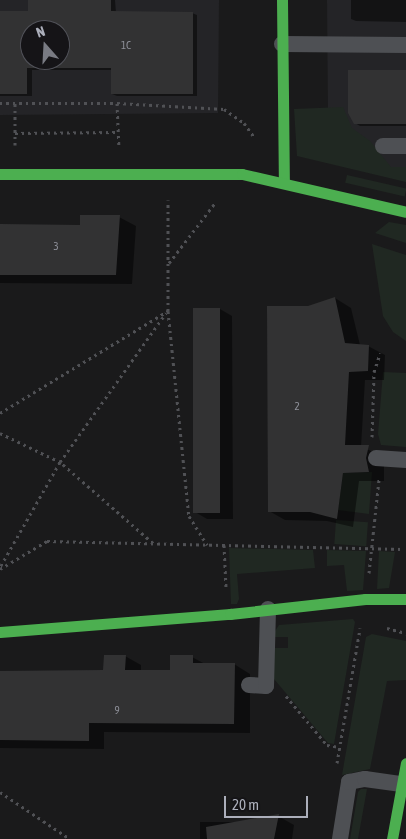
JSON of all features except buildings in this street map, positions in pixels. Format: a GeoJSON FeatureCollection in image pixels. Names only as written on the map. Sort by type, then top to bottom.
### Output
{"type":"FeatureCollection","features":[{"type":"Feature","properties":{"kind":"street"},"geometry":{"type":"LineString","coordinates":[[282,0],[284,183]]}},
{"type":"Feature","properties":{"kind":"street"},"geometry":{"type":"LineString","coordinates":[[0,174],[242,174],[406,212]]}},
{"type":"Feature","properties":{"kind":"street"},"geometry":{"type":"LineString","coordinates":[[0,632],[230,614],[365,599],[406,599]]}},
{"type":"Feature","properties":{"kind":"street"},"geometry":{"type":"LineString","coordinates":[[392,839],[406,763]]}},
{"type":"Feature","properties":{"kind":"lane"},"geometry":{"type":"LineString","coordinates":[[282,44],[406,45]]}},
{"type":"Feature","properties":{"kind":"lane"},"geometry":{"type":"LineString","coordinates":[[383,146],[406,146]]}},
{"type":"Feature","properties":{"kind":"lane"},"geometry":{"type":"LineString","coordinates":[[376,458],[406,460]]}},
{"type":"Feature","properties":{"kind":"lane"},"geometry":{"type":"LineString","coordinates":[[249,685],[266,686],[268,609]]}},
{"type":"Feature","properties":{"kind":"lane"},"geometry":{"type":"LineString","coordinates":[[340,839],[349,782],[365,779],[402,784]]}},
{"type":"Feature","properties":{"kind":"path"},"geometry":{"type":"LineString","coordinates":[[0,103],[117,103],[224,109],[244,123],[259,144]]}},
{"type":"Feature","properties":{"kind":"path"},"geometry":{"type":"LineString","coordinates":[[117,103],[119,150]]}},
{"type":"Feature","properties":{"kind":"path"},"geometry":{"type":"LineString","coordinates":[[15,104],[15,151]]}},
{"type":"Feature","properties":{"kind":"path"},"geometry":{"type":"LineString","coordinates":[[15,133],[118,132]]}},
{"type":"Feature","properties":{"kind":"path"},"geometry":{"type":"LineString","coordinates":[[168,195],[168,311],[189,516],[207,545]]}},
{"type":"Feature","properties":{"kind":"path"},"geometry":{"type":"LineString","coordinates":[[168,264],[218,196]]}},
{"type":"Feature","properties":{"kind":"path"},"geometry":{"type":"LineString","coordinates":[[0,413],[168,311]]}},
{"type":"Feature","properties":{"kind":"path"},"geometry":{"type":"LineString","coordinates":[[0,568],[60,462],[168,311]]}},
{"type":"Feature","properties":{"kind":"path"},"geometry":{"type":"LineString","coordinates":[[0,433],[60,462],[153,543]]}},
{"type":"Feature","properties":{"kind":"path"},"geometry":{"type":"LineString","coordinates":[[0,568],[47,541],[403,549]]}},
{"type":"Feature","properties":{"kind":"path"},"geometry":{"type":"LineString","coordinates":[[224,545],[226,605],[230,614]]}},
{"type":"Feature","properties":{"kind":"path"},"geometry":{"type":"LineString","coordinates":[[335,772],[365,599]]}},
{"type":"Feature","properties":{"kind":"path"},"geometry":{"type":"LineString","coordinates":[[327,745],[339,747]]}},
{"type":"Feature","properties":{"kind":"path"},"geometry":{"type":"LineString","coordinates":[[0,792],[70,839]]}},
{"type":"Feature","properties":{"kind":"shaded area"},"geometry":{"type":"Polygon","coordinates":[[[0,0],[219,0],[218,113],[0,115],[0,0]]]}},
{"type":"Feature","properties":{"kind":"shaded area"},"geometry":{"type":"Polygon","coordinates":[[[327,0],[406,0],[406,169],[390,169],[328,114],[327,0]]]}},
{"type":"Feature","properties":{"kind":"shaded area"},"geometry":{"type":"Polygon","coordinates":[[[343,107],[352,128],[370,141],[391,167],[406,167],[406,182],[297,156],[294,109],[343,107]]]}},
{"type":"Feature","properties":{"kind":"shaded area"},"geometry":{"type":"Polygon","coordinates":[[[347,175],[406,189],[405,197],[345,183],[347,175]]]}},
{"type":"Feature","properties":{"kind":"shaded area"},"geometry":{"type":"Polygon","coordinates":[[[389,222],[406,225],[406,243],[375,233],[389,222]]]}},
{"type":"Feature","properties":{"kind":"shaded area"},"geometry":{"type":"Polygon","coordinates":[[[372,244],[406,255],[406,341],[393,332],[383,316],[372,244]]]}},
{"type":"Feature","properties":{"kind":"shaded area"},"geometry":{"type":"Polygon","coordinates":[[[383,372],[406,373],[406,447],[381,445],[378,434],[383,372]]]}},
{"type":"Feature","properties":{"kind":"shaded area"},"geometry":{"type":"Polygon","coordinates":[[[372,472],[369,514],[338,510],[343,473],[372,472]]]}},
{"type":"Feature","properties":{"kind":"shaded area"},"geometry":{"type":"Polygon","coordinates":[[[336,520],[368,522],[366,546],[334,544],[336,520]]]}},
{"type":"Feature","properties":{"kind":"shaded area"},"geometry":{"type":"Polygon","coordinates":[[[229,548],[313,550],[315,568],[237,574],[239,599],[237,604],[231,604],[229,548]]]}},
{"type":"Feature","properties":{"kind":"shaded area"},"geometry":{"type":"Polygon","coordinates":[[[327,550],[366,551],[363,590],[347,591],[344,565],[327,566],[327,550]]]}},
{"type":"Feature","properties":{"kind":"shaded area"},"geometry":{"type":"Polygon","coordinates":[[[379,551],[395,552],[389,588],[377,589],[379,551]]]}},
{"type":"Feature","properties":{"kind":"shaded area"},"geometry":{"type":"Polygon","coordinates":[[[353,619],[355,622],[334,744],[328,743],[274,679],[274,648],[288,648],[288,637],[275,637],[275,631],[279,625],[353,619]]]}},
{"type":"Feature","properties":{"kind":"shaded area"},"geometry":{"type":"Polygon","coordinates":[[[372,634],[406,641],[406,680],[387,681],[370,769],[342,775],[366,637],[372,634]]]}},
{"type":"Feature","properties":{"kind":"shaded area"},"geometry":{"type":"Polygon","coordinates":[[[361,789],[367,789],[358,839],[350,839],[358,792],[361,789]]]}},
{"type":"Feature","properties":{"kind":"traffic: fast"},"geometry":{"type":"LineString","coordinates":[[282,0],[284,183]]}},
{"type":"Feature","properties":{"kind":"traffic: fast"},"geometry":{"type":"LineString","coordinates":[[0,174],[242,174],[406,212]]}},
{"type":"Feature","properties":{"kind":"traffic: fast"},"geometry":{"type":"LineString","coordinates":[[0,632],[230,614],[365,599],[406,599]]}},
{"type":"Feature","properties":{"kind":"traffic: fast"},"geometry":{"type":"LineString","coordinates":[[392,839],[406,763]]}}]}
